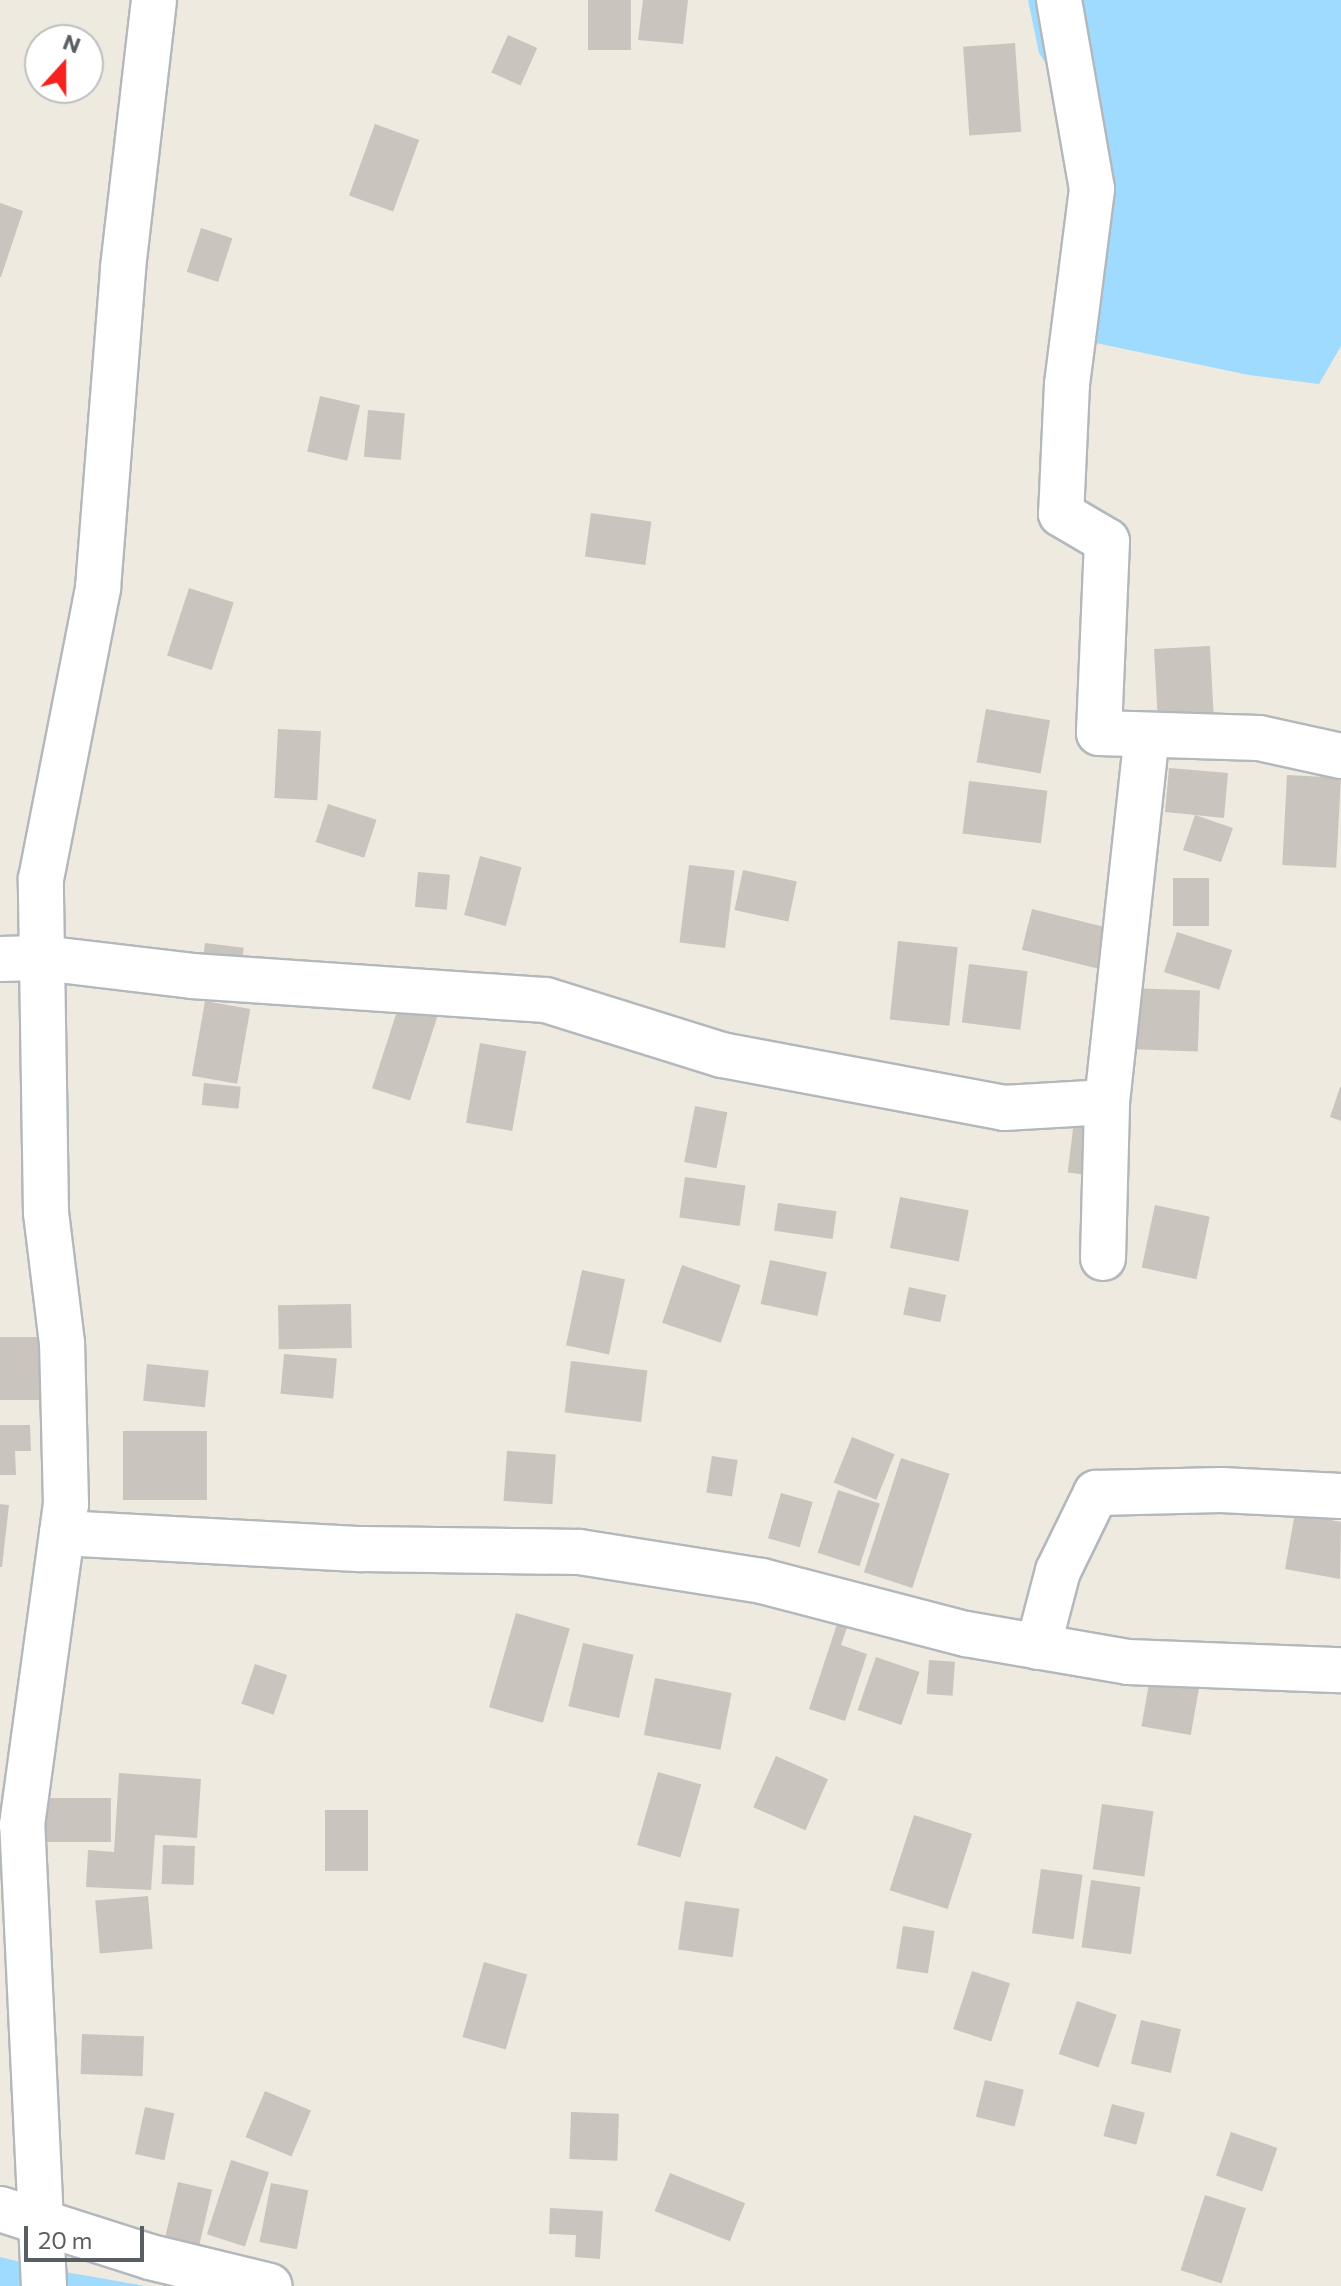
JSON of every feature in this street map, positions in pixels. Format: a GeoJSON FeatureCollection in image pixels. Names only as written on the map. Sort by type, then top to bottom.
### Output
{"type":"FeatureCollection","features":[{"type":"Feature","properties":{"kind":"street"},"geometry":{"type":"LineString","coordinates":[[44,2252],[22,1825],[66,1504],[62,1343],[21,959],[41,879],[98,588],[123,268],[154,0]]}},
{"type":"Feature","properties":{"kind":"street"},"geometry":{"type":"LineString","coordinates":[[1059,0],[1092,189],[1067,384],[1061,514],[1107,541],[1099,733],[1259,738],[1341,756]]}},
{"type":"Feature","properties":{"kind":"street"},"geometry":{"type":"LineString","coordinates":[[1103,1258],[1107,1102],[1147,736]]}},
{"type":"Feature","properties":{"kind":"street"},"geometry":{"type":"LineString","coordinates":[[21,959],[192,976],[546,1000],[722,1055],[1004,1108],[1107,1102]]}},
{"type":"Feature","properties":{"kind":"street"},"geometry":{"type":"LineString","coordinates":[[1038,1647],[1058,1571],[1096,1493],[1221,1490],[1341,1496]]}},
{"type":"Feature","properties":{"kind":"street"},"geometry":{"type":"LineString","coordinates":[[62,1533],[362,1549],[579,1552],[762,1581],[966,1634],[1128,1662],[1341,1670]]}},
{"type":"Feature","properties":{"kind":"street"},"geometry":{"type":"LineString","coordinates":[[0,2209],[44,2252],[270,2286]]}},
{"type":"Feature","properties":{"kind":"water"},"geometry":{"type":"Polygon","coordinates":[[[1028,0],[1341,0],[1341,346],[1319,384],[1249,375],[1072,338],[1095,290],[1051,71],[1039,53],[1028,0]]]}},
{"type":"Feature","properties":{"kind":"water"},"geometry":{"type":"Polygon","coordinates":[[[0,2257],[54,2270],[145,2286],[0,2286],[0,2257]]]}},
{"type":"Feature","properties":{"kind":"building"},"geometry":{"type":"Polygon","coordinates":[[[588,0],[631,0],[631,50],[588,50],[588,0]]]}},
{"type":"Feature","properties":{"kind":"building"},"geometry":{"type":"Polygon","coordinates":[[[643,0],[688,0],[683,44],[638,40],[643,0]]]}},
{"type":"Feature","properties":{"kind":"building"},"geometry":{"type":"Polygon","coordinates":[[[508,35],[537,48],[521,85],[491,72],[508,35]]]}},
{"type":"Feature","properties":{"kind":"building"},"geometry":{"type":"Polygon","coordinates":[[[1015,43],[1021,132],[969,135],[963,47],[1015,43]]]}},
{"type":"Feature","properties":{"kind":"building"},"geometry":{"type":"Polygon","coordinates":[[[375,124],[419,140],[393,211],[349,195],[375,124]]]}},
{"type":"Feature","properties":{"kind":"building"},"geometry":{"type":"Polygon","coordinates":[[[0,203],[23,211],[1,277],[0,277],[0,203]]]}},
{"type":"Feature","properties":{"kind":"building"},"geometry":{"type":"Polygon","coordinates":[[[201,228],[232,238],[218,282],[187,272],[201,228]]]}},
{"type":"Feature","properties":{"kind":"building"},"geometry":{"type":"Polygon","coordinates":[[[320,396],[360,405],[347,461],[307,452],[320,396]]]}},
{"type":"Feature","properties":{"kind":"building"},"geometry":{"type":"Polygon","coordinates":[[[368,410],[405,413],[401,460],[364,457],[368,410]]]}},
{"type":"Feature","properties":{"kind":"building"},"geometry":{"type":"Polygon","coordinates":[[[591,513],[651,521],[645,565],[585,557],[591,513]]]}},
{"type":"Feature","properties":{"kind":"building"},"geometry":{"type":"Polygon","coordinates":[[[189,588],[234,603],[212,670],[167,656],[189,588]]]}},
{"type":"Feature","properties":{"kind":"building"},"geometry":{"type":"Polygon","coordinates":[[[1210,646],[1213,712],[1158,715],[1154,649],[1210,646]]]}},
{"type":"Feature","properties":{"kind":"building"},"geometry":{"type":"Polygon","coordinates":[[[986,709],[1050,720],[1041,773],[977,762],[986,709]]]}},
{"type":"Feature","properties":{"kind":"building"},"geometry":{"type":"Polygon","coordinates":[[[278,729],[321,731],[317,800],[274,798],[278,729]]]}},
{"type":"Feature","properties":{"kind":"building"},"geometry":{"type":"Polygon","coordinates":[[[1169,768],[1228,773],[1224,818],[1165,812],[1169,768]]]}},
{"type":"Feature","properties":{"kind":"building"},"geometry":{"type":"Polygon","coordinates":[[[1287,775],[1341,778],[1336,868],[1282,865],[1287,775]]]}},
{"type":"Feature","properties":{"kind":"building"},"geometry":{"type":"Polygon","coordinates":[[[969,781],[1047,791],[1041,843],[963,834],[969,781]]]}},
{"type":"Feature","properties":{"kind":"building"},"geometry":{"type":"Polygon","coordinates":[[[328,804],[377,820],[364,858],[316,842],[328,804]]]}},
{"type":"Feature","properties":{"kind":"building"},"geometry":{"type":"Polygon","coordinates":[[[1195,815],[1233,828],[1221,862],[1183,850],[1195,815]]]}},
{"type":"Feature","properties":{"kind":"building"},"geometry":{"type":"Polygon","coordinates":[[[480,856],[522,867],[506,926],[464,915],[480,856]]]}},
{"type":"Feature","properties":{"kind":"building"},"geometry":{"type":"Polygon","coordinates":[[[689,865],[735,871],[725,948],[679,942],[689,865]]]}},
{"type":"Feature","properties":{"kind":"building"},"geometry":{"type":"Polygon","coordinates":[[[743,870],[797,881],[788,922],[734,910],[743,870]]]}},
{"type":"Feature","properties":{"kind":"building"},"geometry":{"type":"Polygon","coordinates":[[[418,872],[450,875],[447,910],[415,907],[418,872]]]}},
{"type":"Feature","properties":{"kind":"building"},"geometry":{"type":"Polygon","coordinates":[[[1173,878],[1209,878],[1209,926],[1173,926],[1173,878]]]}},
{"type":"Feature","properties":{"kind":"building"},"geometry":{"type":"Polygon","coordinates":[[[1032,909],[1110,928],[1099,969],[1022,950],[1032,909]]]}},
{"type":"Feature","properties":{"kind":"building"},"geometry":{"type":"Polygon","coordinates":[[[1177,932],[1232,950],[1219,990],[1164,972],[1177,932]]]}},
{"type":"Feature","properties":{"kind":"building"},"geometry":{"type":"Polygon","coordinates":[[[898,941],[958,947],[949,1026],[890,1020],[898,941]]]}},
{"type":"Feature","properties":{"kind":"building"},"geometry":{"type":"Polygon","coordinates":[[[205,943],[244,948],[242,965],[203,960],[205,943]]]}},
{"type":"Feature","properties":{"kind":"building"},"geometry":{"type":"Polygon","coordinates":[[[969,964],[1028,971],[1020,1030],[962,1023],[969,964]]]}},
{"type":"Feature","properties":{"kind":"building"},"geometry":{"type":"Polygon","coordinates":[[[1128,988],[1200,991],[1198,1051],[1126,1049],[1128,988]]]}},
{"type":"Feature","properties":{"kind":"building"},"geometry":{"type":"Polygon","coordinates":[[[402,996],[440,1008],[410,1101],[372,1088],[402,996]]]}},
{"type":"Feature","properties":{"kind":"building"},"geometry":{"type":"Polygon","coordinates":[[[205,1001],[250,1009],[237,1084],[192,1076],[205,1001]]]}},
{"type":"Feature","properties":{"kind":"building"},"geometry":{"type":"Polygon","coordinates":[[[480,1043],[526,1051],[512,1131],[466,1123],[480,1043]]]}},
{"type":"Feature","properties":{"kind":"building"},"geometry":{"type":"Polygon","coordinates":[[[204,1083],[241,1087],[238,1109],[202,1105],[204,1083]]]}},
{"type":"Feature","properties":{"kind":"building"},"geometry":{"type":"Polygon","coordinates":[[[1341,1087],[1341,1121],[1330,1117],[1341,1087]]]}},
{"type":"Feature","properties":{"kind":"building"},"geometry":{"type":"Polygon","coordinates":[[[695,1106],[727,1112],[717,1168],[684,1162],[695,1106]]]}},
{"type":"Feature","properties":{"kind":"building"},"geometry":{"type":"Polygon","coordinates":[[[1074,1121],[1097,1124],[1090,1175],[1068,1173],[1074,1121]]]}},
{"type":"Feature","properties":{"kind":"building"},"geometry":{"type":"Polygon","coordinates":[[[685,1177],[745,1185],[740,1226],[679,1218],[685,1177]]]}},
{"type":"Feature","properties":{"kind":"building"},"geometry":{"type":"Polygon","coordinates":[[[900,1197],[969,1210],[959,1261],[890,1248],[900,1197]]]}},
{"type":"Feature","properties":{"kind":"building"},"geometry":{"type":"Polygon","coordinates":[[[778,1203],[836,1211],[833,1239],[774,1231],[778,1203]]]}},
{"type":"Feature","properties":{"kind":"building"},"geometry":{"type":"Polygon","coordinates":[[[1155,1205],[1210,1217],[1196,1279],[1142,1268],[1155,1205]]]}},
{"type":"Feature","properties":{"kind":"building"},"geometry":{"type":"Polygon","coordinates":[[[770,1260],[827,1272],[817,1316],[761,1304],[770,1260]]]}},
{"type":"Feature","properties":{"kind":"building"},"geometry":{"type":"Polygon","coordinates":[[[682,1265],[741,1285],[721,1343],[662,1323],[682,1265]]]}},
{"type":"Feature","properties":{"kind":"building"},"geometry":{"type":"Polygon","coordinates":[[[582,1270],[625,1279],[609,1354],[566,1345],[582,1270]]]}},
{"type":"Feature","properties":{"kind":"building"},"geometry":{"type":"Polygon","coordinates":[[[909,1287],[946,1295],[940,1322],[903,1314],[909,1287]]]}},
{"type":"Feature","properties":{"kind":"building"},"geometry":{"type":"Polygon","coordinates":[[[351,1304],[352,1348],[279,1349],[278,1305],[351,1304]]]}},
{"type":"Feature","properties":{"kind":"building"},"geometry":{"type":"Polygon","coordinates":[[[0,1337],[54,1337],[54,1400],[0,1400],[0,1337]]]}},
{"type":"Feature","properties":{"kind":"building"},"geometry":{"type":"Polygon","coordinates":[[[284,1354],[337,1359],[333,1398],[281,1394],[284,1354]]]}},
{"type":"Feature","properties":{"kind":"building"},"geometry":{"type":"Polygon","coordinates":[[[571,1361],[647,1370],[641,1422],[565,1413],[571,1361]]]}},
{"type":"Feature","properties":{"kind":"building"},"geometry":{"type":"Polygon","coordinates":[[[147,1364],[209,1370],[205,1407],[143,1401],[147,1364]]]}},
{"type":"Feature","properties":{"kind":"building"},"geometry":{"type":"Polygon","coordinates":[[[0,1425],[30,1425],[31,1451],[15,1451],[16,1475],[0,1475],[0,1425]]]}},
{"type":"Feature","properties":{"kind":"building"},"geometry":{"type":"Polygon","coordinates":[[[123,1431],[207,1431],[207,1500],[123,1500],[123,1431]]]}},
{"type":"Feature","properties":{"kind":"building"},"geometry":{"type":"Polygon","coordinates":[[[852,1437],[895,1454],[876,1500],[834,1482],[852,1437]]]}},
{"type":"Feature","properties":{"kind":"building"},"geometry":{"type":"Polygon","coordinates":[[[507,1451],[556,1454],[552,1504],[504,1501],[507,1451]]]}},
{"type":"Feature","properties":{"kind":"building"},"geometry":{"type":"Polygon","coordinates":[[[712,1456],[738,1460],[732,1497],[706,1493],[712,1456]]]}},
{"type":"Feature","properties":{"kind":"building"},"geometry":{"type":"Polygon","coordinates":[[[901,1458],[950,1474],[912,1588],[864,1572],[901,1458]]]}},
{"type":"Feature","properties":{"kind":"building"},"geometry":{"type":"Polygon","coordinates":[[[838,1490],[880,1504],[859,1566],[818,1553],[838,1490]]]}},
{"type":"Feature","properties":{"kind":"building"},"geometry":{"type":"Polygon","coordinates":[[[781,1493],[813,1502],[800,1547],[768,1538],[781,1493]]]}},
{"type":"Feature","properties":{"kind":"building"},"geometry":{"type":"Polygon","coordinates":[[[0,1504],[9,1505],[2,1567],[0,1567],[0,1504]]]}},
{"type":"Feature","properties":{"kind":"building"},"geometry":{"type":"Polygon","coordinates":[[[1295,1513],[1341,1522],[1340,1579],[1285,1569],[1295,1513]]]}},
{"type":"Feature","properties":{"kind":"building"},"geometry":{"type":"Polygon","coordinates":[[[516,1613],[570,1628],[543,1723],[489,1707],[516,1613]]]}},
{"type":"Feature","properties":{"kind":"building"},"geometry":{"type":"Polygon","coordinates":[[[838,1621],[848,1625],[841,1645],[867,1654],[845,1721],[809,1709],[838,1621]]]}},
{"type":"Feature","properties":{"kind":"building"},"geometry":{"type":"Polygon","coordinates":[[[583,1643],[634,1655],[619,1718],[568,1706],[583,1643]]]}},
{"type":"Feature","properties":{"kind":"building"},"geometry":{"type":"Polygon","coordinates":[[[876,1657],[919,1672],[901,1725],[858,1710],[876,1657]]]}},
{"type":"Feature","properties":{"kind":"building"},"geometry":{"type":"Polygon","coordinates":[[[929,1660],[955,1662],[953,1696],[927,1694],[929,1660]]]}},
{"type":"Feature","properties":{"kind":"building"},"geometry":{"type":"Polygon","coordinates":[[[255,1664],[287,1675],[273,1715],[241,1704],[255,1664]]]}},
{"type":"Feature","properties":{"kind":"building"},"geometry":{"type":"Polygon","coordinates":[[[655,1678],[732,1693],[720,1750],[644,1735],[655,1678]]]}},
{"type":"Feature","properties":{"kind":"building"},"geometry":{"type":"Polygon","coordinates":[[[1150,1678],[1199,1687],[1191,1735],[1141,1726],[1150,1678]]]}},
{"type":"Feature","properties":{"kind":"building"},"geometry":{"type":"Polygon","coordinates":[[[776,1756],[828,1779],[805,1830],[753,1807],[776,1756]]]}},
{"type":"Feature","properties":{"kind":"building"},"geometry":{"type":"Polygon","coordinates":[[[658,1772],[701,1784],[680,1857],[637,1845],[658,1772]]]}},
{"type":"Feature","properties":{"kind":"building"},"geometry":{"type":"Polygon","coordinates":[[[119,1773],[201,1779],[197,1838],[155,1835],[151,1890],[86,1887],[88,1850],[114,1852],[119,1773]]]}},
{"type":"Feature","properties":{"kind":"building"},"geometry":{"type":"Polygon","coordinates":[[[32,1798],[111,1798],[111,1842],[32,1842],[32,1798]]]}},
{"type":"Feature","properties":{"kind":"building"},"geometry":{"type":"Polygon","coordinates":[[[1102,1804],[1153,1811],[1144,1877],[1093,1869],[1102,1804]]]}},
{"type":"Feature","properties":{"kind":"building"},"geometry":{"type":"Polygon","coordinates":[[[325,1810],[368,1810],[368,1871],[325,1871],[325,1810]]]}},
{"type":"Feature","properties":{"kind":"building"},"geometry":{"type":"Polygon","coordinates":[[[914,1815],[972,1834],[948,1909],[890,1890],[914,1815]]]}},
{"type":"Feature","properties":{"kind":"building"},"geometry":{"type":"Polygon","coordinates":[[[163,1845],[195,1846],[194,1885],[162,1884],[163,1845]]]}},
{"type":"Feature","properties":{"kind":"building"},"geometry":{"type":"Polygon","coordinates":[[[1041,1869],[1083,1875],[1074,1939],[1032,1933],[1041,1869]]]}},
{"type":"Feature","properties":{"kind":"building"},"geometry":{"type":"Polygon","coordinates":[[[1091,1880],[1141,1887],[1131,1954],[1082,1947],[1091,1880]]]}},
{"type":"Feature","properties":{"kind":"building"},"geometry":{"type":"Polygon","coordinates":[[[148,1896],[153,1949],[100,1953],[95,1901],[148,1896]]]}},
{"type":"Feature","properties":{"kind":"building"},"geometry":{"type":"Polygon","coordinates":[[[685,1901],[739,1909],[733,1957],[678,1950],[685,1901]]]}},
{"type":"Feature","properties":{"kind":"building"},"geometry":{"type":"Polygon","coordinates":[[[903,1926],[935,1931],[928,1973],[896,1968],[903,1926]]]}},
{"type":"Feature","properties":{"kind":"building"},"geometry":{"type":"Polygon","coordinates":[[[484,1962],[527,1974],[506,2049],[463,2037],[484,1962]]]}},
{"type":"Feature","properties":{"kind":"building"},"geometry":{"type":"Polygon","coordinates":[[[972,1971],[1010,1983],[991,2041],[953,2029],[972,1971]]]}},
{"type":"Feature","properties":{"kind":"building"},"geometry":{"type":"Polygon","coordinates":[[[1077,2001],[1117,2015],[1098,2068],[1059,2054],[1077,2001]]]}},
{"type":"Feature","properties":{"kind":"building"},"geometry":{"type":"Polygon","coordinates":[[[1141,2020],[1181,2029],[1171,2073],[1131,2064],[1141,2020]]]}},
{"type":"Feature","properties":{"kind":"building"},"geometry":{"type":"Polygon","coordinates":[[[82,2034],[144,2036],[143,2076],[81,2074],[82,2034]]]}},
{"type":"Feature","properties":{"kind":"building"},"geometry":{"type":"Polygon","coordinates":[[[985,2080],[1024,2090],[1015,2127],[976,2117],[985,2080]]]}},
{"type":"Feature","properties":{"kind":"building"},"geometry":{"type":"Polygon","coordinates":[[[265,2091],[311,2111],[291,2157],[245,2137],[265,2091]]]}},
{"type":"Feature","properties":{"kind":"building"},"geometry":{"type":"Polygon","coordinates":[[[1112,2104],[1145,2113],[1136,2145],[1103,2136],[1112,2104]]]}},
{"type":"Feature","properties":{"kind":"building"},"geometry":{"type":"Polygon","coordinates":[[[145,2107],[174,2113],[164,2160],[135,2154],[145,2107]]]}},
{"type":"Feature","properties":{"kind":"building"},"geometry":{"type":"Polygon","coordinates":[[[571,2112],[619,2114],[617,2161],[569,2159],[571,2112]]]}},
{"type":"Feature","properties":{"kind":"building"},"geometry":{"type":"Polygon","coordinates":[[[1231,2132],[1277,2148],[1262,2191],[1216,2175],[1231,2132]]]}},
{"type":"Feature","properties":{"kind":"building"},"geometry":{"type":"Polygon","coordinates":[[[231,2160],[269,2172],[245,2247],[207,2234],[231,2160]]]}},
{"type":"Feature","properties":{"kind":"building"},"geometry":{"type":"Polygon","coordinates":[[[670,2173],[745,2203],[730,2241],[655,2211],[670,2173]]]}},
{"type":"Feature","properties":{"kind":"building"},"geometry":{"type":"Polygon","coordinates":[[[178,2182],[212,2190],[197,2254],[163,2246],[178,2182]]]}},
{"type":"Feature","properties":{"kind":"building"},"geometry":{"type":"Polygon","coordinates":[[[271,2183],[308,2190],[297,2249],[260,2242],[271,2183]]]}},
{"type":"Feature","properties":{"kind":"building"},"geometry":{"type":"Polygon","coordinates":[[[1205,2195],[1246,2208],[1221,2283],[1181,2270],[1205,2195]]]}},
{"type":"Feature","properties":{"kind":"building"},"geometry":{"type":"Polygon","coordinates":[[[550,2208],[603,2211],[600,2259],[575,2257],[576,2235],[549,2234],[550,2208]]]}}]}
